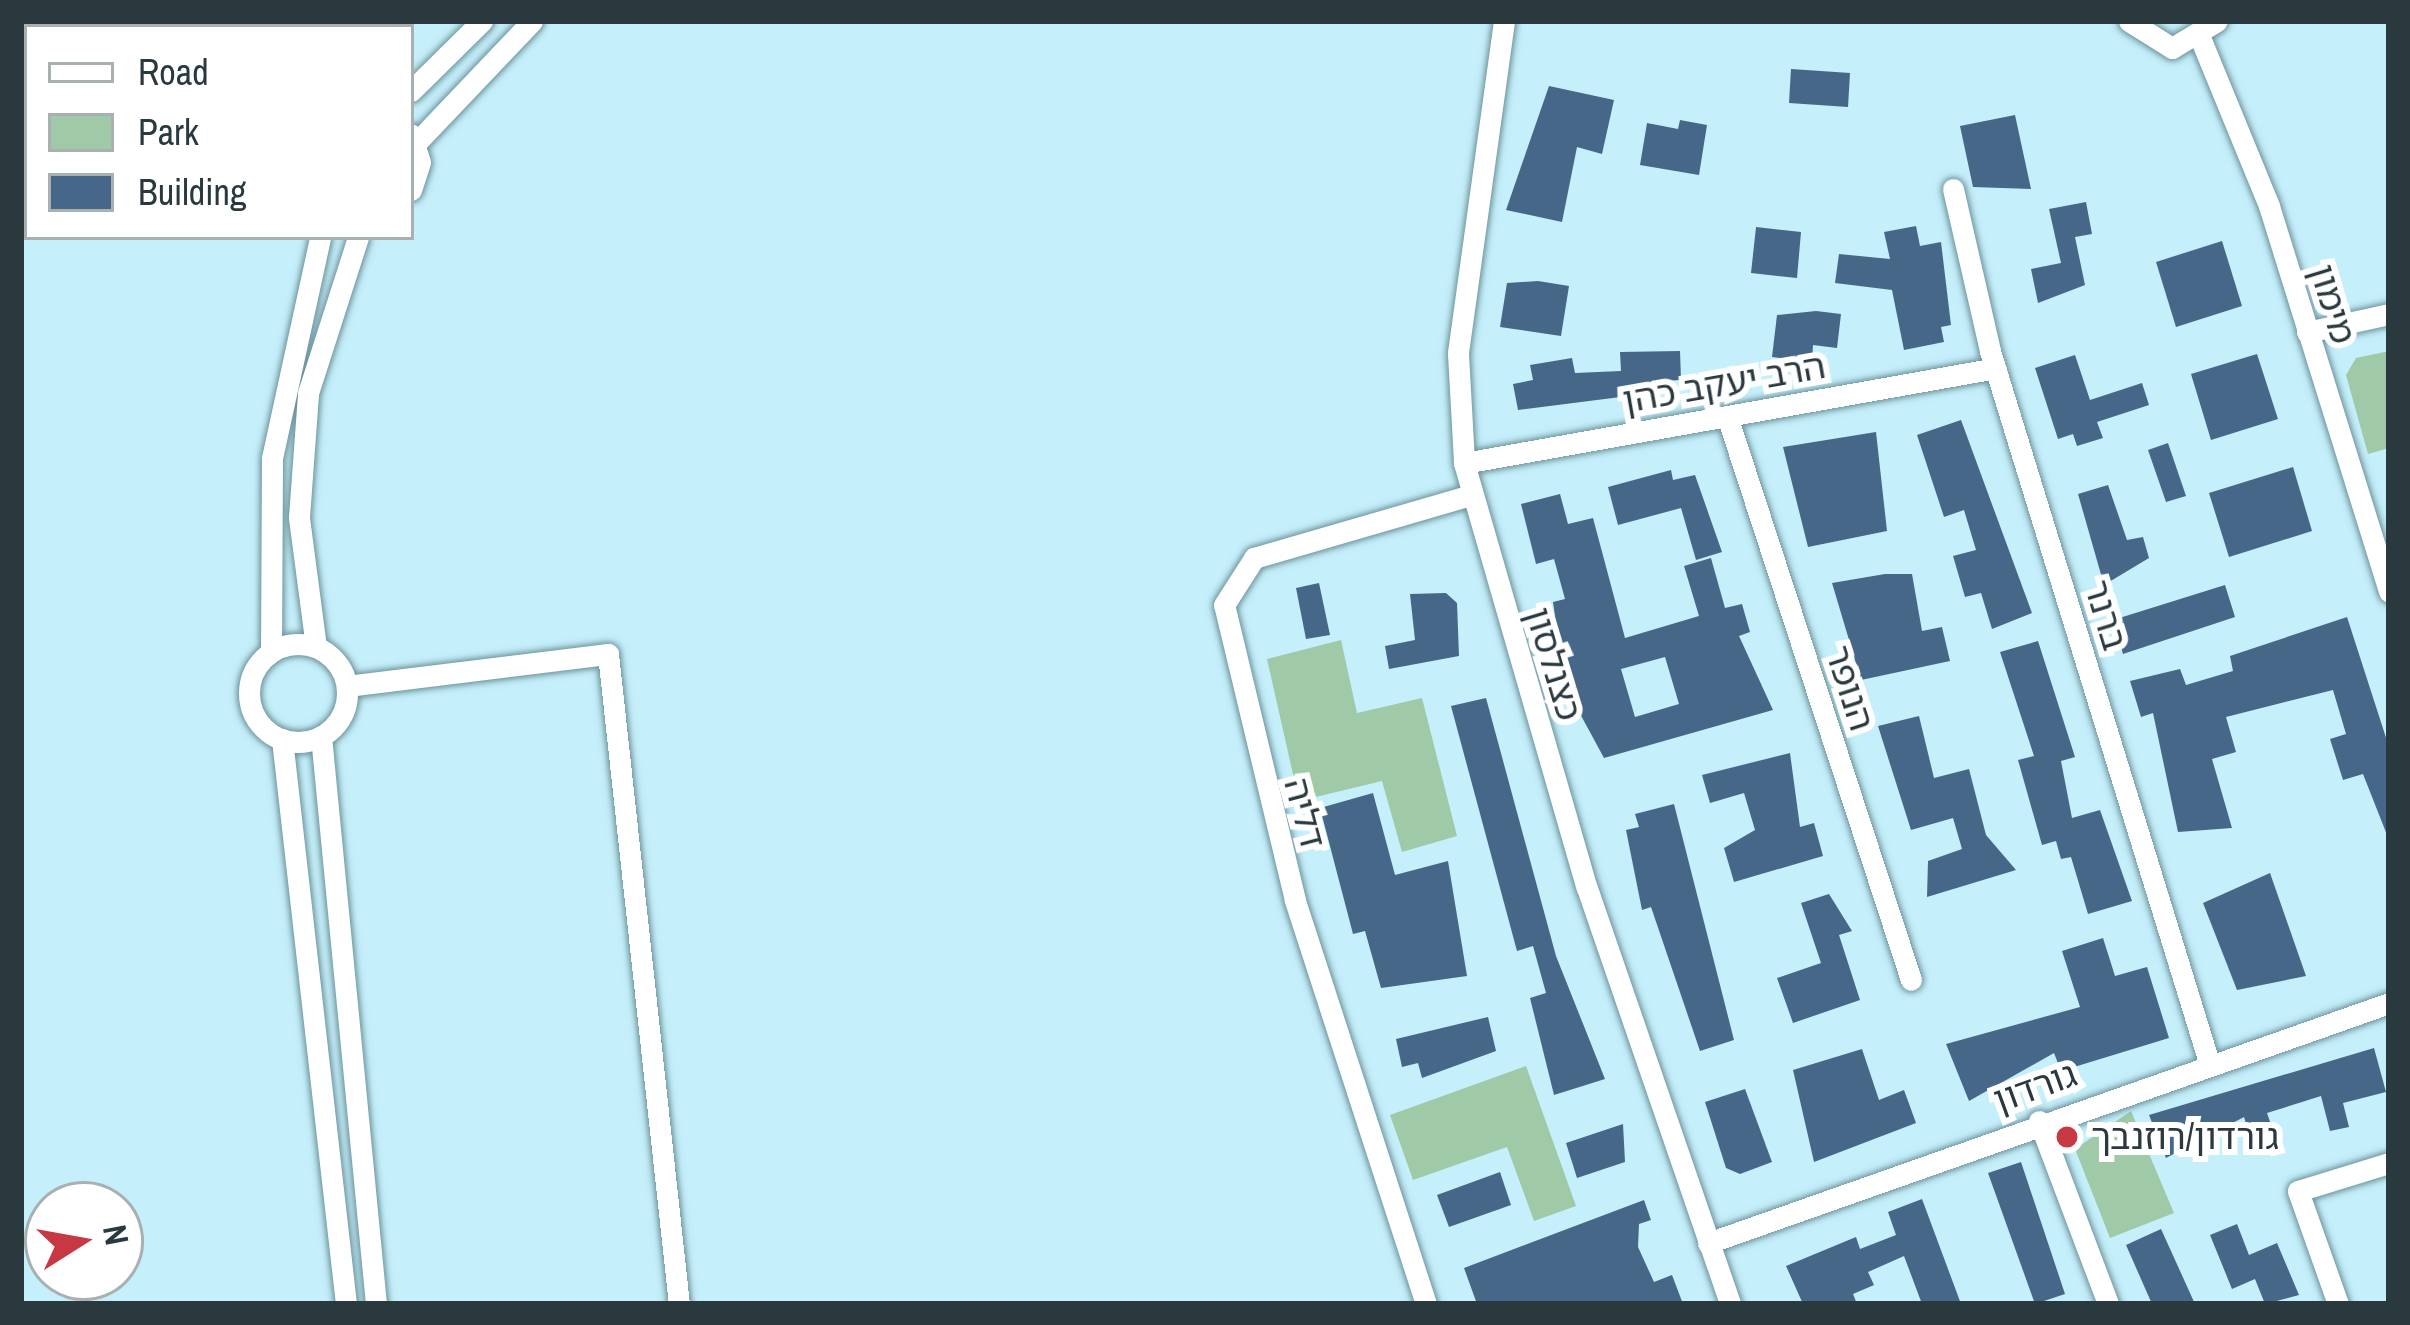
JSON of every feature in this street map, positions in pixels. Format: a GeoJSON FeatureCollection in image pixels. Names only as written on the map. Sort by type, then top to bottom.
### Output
{"type":"FeatureCollection","features":[{"type":"Feature","properties":{"kind":"street"},"geometry":{"type":"LineString","coordinates":[[414,88],[482,21]]}},
{"type":"Feature","properties":{"kind":"street"},"geometry":{"type":"LineString","coordinates":[[414,138],[532,21]]}},
{"type":"Feature","properties":{"kind":"street","name":"כצנלסון"},"geometry":{"type":"LineString","coordinates":[[1504,21],[1458,354],[1464,463],[1730,1304]]}},
{"type":"Feature","properties":{"kind":"street"},"geometry":{"type":"LineString","coordinates":[[2129,21],[2163,47],[2201,40],[2217,21]]}},
{"type":"Feature","properties":{"kind":"street","name":"מימון"},"geometry":{"type":"LineString","coordinates":[[2201,40],[2307,332],[2389,592]]}},
{"type":"Feature","properties":{"kind":"street","name":"ברנר"},"geometry":{"type":"LineString","coordinates":[[1954,188],[1996,368],[2208,1058]]}},
{"type":"Feature","properties":{"kind":"street"},"geometry":{"type":"LineString","coordinates":[[319,240],[272,458],[272,652],[250,702],[282,739],[346,1304]]}},
{"type":"Feature","properties":{"kind":"street"},"geometry":{"type":"LineString","coordinates":[[282,739],[321,736],[343,712],[347,686],[316,647],[298,517],[308,393],[357,240]]}},
{"type":"Feature","properties":{"kind":"street"},"geometry":{"type":"LineString","coordinates":[[2307,332],[2389,314]]}},
{"type":"Feature","properties":{"kind":"street","name":"הרב יעקב כהן"},"geometry":{"type":"LineString","coordinates":[[1464,463],[1996,368]]}},
{"type":"Feature","properties":{"kind":"street","name":"הנופר"},"geometry":{"type":"LineString","coordinates":[[1727,416],[1911,980]]}},
{"type":"Feature","properties":{"kind":"street","name":"דליה"},"geometry":{"type":"LineString","coordinates":[[1426,1304],[1295,900],[1224,605],[1254,558],[1471,496]]}},
{"type":"Feature","properties":{"kind":"street"},"geometry":{"type":"LineString","coordinates":[[272,652],[316,647]]}},
{"type":"Feature","properties":{"kind":"street"},"geometry":{"type":"LineString","coordinates":[[347,686],[608,654],[679,1304]]}},
{"type":"Feature","properties":{"kind":"street"},"geometry":{"type":"LineString","coordinates":[[321,736],[376,1304]]}},
{"type":"Feature","properties":{"kind":"street","name":"גורדון"},"geometry":{"type":"LineString","coordinates":[[1708,1243],[2208,1058],[2389,1003]]}},
{"type":"Feature","properties":{"kind":"street"},"geometry":{"type":"LineString","coordinates":[[2039,1121],[2108,1304]]}},
{"type":"Feature","properties":{"kind":"street"},"geometry":{"type":"LineString","coordinates":[[2338,1304],[2298,1191],[2389,1163]]}},
{"type":"Feature","properties":{"kind":"green space"},"geometry":{"type":"Polygon","coordinates":[[[2389,351],[2389,448],[2368,454],[2346,375],[2356,358],[2389,351]]]}},
{"type":"Feature","properties":{"kind":"green space"},"geometry":{"type":"Polygon","coordinates":[[[1341,640],[1357,713],[1422,698],[1457,836],[1402,852],[1382,781],[1299,801],[1267,659],[1341,640]]]}},
{"type":"Feature","properties":{"kind":"green space"},"geometry":{"type":"Polygon","coordinates":[[[1526,1066],[1576,1206],[1534,1221],[1507,1147],[1413,1180],[1390,1115],[1526,1066]]]}},
{"type":"Feature","properties":{"kind":"green space"},"geometry":{"type":"Polygon","coordinates":[[[2131,1111],[2174,1213],[2110,1238],[2075,1149],[2131,1111]]]}},
{"type":"Feature","properties":{"kind":"building"},"geometry":{"type":"Polygon","coordinates":[[[1791,69],[1850,73],[1848,107],[1789,103],[1791,69]]]}},
{"type":"Feature","properties":{"kind":"building"},"geometry":{"type":"Polygon","coordinates":[[[1549,86],[1614,100],[1602,154],[1577,147],[1562,222],[1506,210],[1549,86]]]}},
{"type":"Feature","properties":{"kind":"building"},"geometry":{"type":"Polygon","coordinates":[[[2015,115],[2031,189],[1973,187],[1960,126],[2015,115]]]}},
{"type":"Feature","properties":{"kind":"building"},"geometry":{"type":"Polygon","coordinates":[[[1680,120],[1707,125],[1699,175],[1640,165],[1647,123],[1678,129],[1680,120]]]}},
{"type":"Feature","properties":{"kind":"building"},"geometry":{"type":"Polygon","coordinates":[[[2086,202],[2092,234],[2075,237],[2085,285],[2038,303],[2031,269],[2061,263],[2049,209],[2086,202]]]}},
{"type":"Feature","properties":{"kind":"building"},"geometry":{"type":"Polygon","coordinates":[[[1916,226],[1920,246],[1941,242],[1951,325],[1941,327],[1944,342],[1904,350],[1892,290],[1835,283],[1839,254],[1890,259],[1884,232],[1916,226]]]}},
{"type":"Feature","properties":{"kind":"building"},"geometry":{"type":"Polygon","coordinates":[[[1756,227],[1801,232],[1797,278],[1751,273],[1756,227]]]}},
{"type":"Feature","properties":{"kind":"building"},"geometry":{"type":"Polygon","coordinates":[[[2222,241],[2242,306],[2176,327],[2156,262],[2222,241]]]}},
{"type":"Feature","properties":{"kind":"building"},"geometry":{"type":"Polygon","coordinates":[[[1507,283],[1569,286],[1561,336],[1500,327],[1507,283]]]}},
{"type":"Feature","properties":{"kind":"building"},"geometry":{"type":"Polygon","coordinates":[[[1841,314],[1837,348],[1813,345],[1812,362],[1772,357],[1777,315],[1841,314]]]}},
{"type":"Feature","properties":{"kind":"building"},"geometry":{"type":"Polygon","coordinates":[[[1680,351],[1681,380],[1660,381],[1660,392],[1518,410],[1513,384],[1533,380],[1530,365],[1572,358],[1575,373],[1621,371],[1620,352],[1680,351]]]}},
{"type":"Feature","properties":{"kind":"building"},"geometry":{"type":"Polygon","coordinates":[[[2257,354],[2278,419],[2211,440],[2191,374],[2257,354]]]}},
{"type":"Feature","properties":{"kind":"building"},"geometry":{"type":"Polygon","coordinates":[[[2075,355],[2090,400],[2142,383],[2149,405],[2097,422],[2103,438],[2077,446],[2073,434],[2058,439],[2035,368],[2075,355]]]}},
{"type":"Feature","properties":{"kind":"building"},"geometry":{"type":"Polygon","coordinates":[[[1961,420],[2032,613],[1992,629],[1981,593],[1965,597],[1953,556],[1976,550],[1964,510],[1944,517],[1917,435],[1961,420]]]}},
{"type":"Feature","properties":{"kind":"building"},"geometry":{"type":"Polygon","coordinates":[[[1876,432],[1887,531],[1808,547],[1783,447],[1876,432]]]}},
{"type":"Feature","properties":{"kind":"building"},"geometry":{"type":"Polygon","coordinates":[[[2168,443],[2186,496],[2166,502],[2148,450],[2168,443]]]}},
{"type":"Feature","properties":{"kind":"building"},"geometry":{"type":"Polygon","coordinates":[[[2293,467],[2312,531],[2229,557],[2209,493],[2293,467]]]}},
{"type":"Feature","properties":{"kind":"building"},"geometry":{"type":"Polygon","coordinates":[[[1671,470],[1673,480],[1695,475],[1722,552],[1696,560],[1681,508],[1618,525],[1608,487],[1671,470]]]}},
{"type":"Feature","properties":{"kind":"building"},"geometry":{"type":"Polygon","coordinates":[[[2108,485],[2127,540],[2143,537],[2149,558],[2104,585],[2078,494],[2108,485]]]}},
{"type":"Feature","properties":{"kind":"building"},"geometry":{"type":"Polygon","coordinates":[[[1560,494],[1568,524],[1593,518],[1625,638],[1699,616],[1684,566],[1711,558],[1725,608],[1742,604],[1750,632],[1739,636],[1773,710],[1604,758],[1565,686],[1553,602],[1565,599],[1554,559],[1536,564],[1521,504],[1560,494]],[[1665,657],[1621,669],[1635,717],[1679,704],[1665,657]]]}},
{"type":"Feature","properties":{"kind":"building"},"geometry":{"type":"Polygon","coordinates":[[[1912,574],[1922,631],[1942,627],[1950,661],[1861,680],[1832,583],[1912,574]]]}},
{"type":"Feature","properties":{"kind":"building"},"geometry":{"type":"Polygon","coordinates":[[[1319,583],[1330,635],[1306,639],[1296,588],[1319,583]]]}},
{"type":"Feature","properties":{"kind":"building"},"geometry":{"type":"Polygon","coordinates":[[[2225,585],[2235,617],[2123,654],[2113,620],[2225,585]]]}},
{"type":"Feature","properties":{"kind":"building"},"geometry":{"type":"Polygon","coordinates":[[[1446,593],[1457,603],[1459,656],[1389,669],[1385,646],[1415,640],[1410,594],[1446,593]]]}},
{"type":"Feature","properties":{"kind":"building"},"geometry":{"type":"Polygon","coordinates":[[[2347,617],[2389,747],[2389,840],[2363,774],[2343,780],[2330,739],[2346,734],[2333,690],[2226,717],[2236,752],[2212,759],[2232,828],[2178,832],[2153,713],[2141,717],[2130,681],[2180,669],[2186,685],[2233,671],[2230,656],[2347,617]]]}},
{"type":"Feature","properties":{"kind":"building"},"geometry":{"type":"Polygon","coordinates":[[[2038,641],[2075,757],[2061,761],[2072,818],[2100,810],[2132,901],[2088,914],[2071,857],[2061,859],[2056,841],[2042,845],[2018,760],[2034,756],[2000,652],[2038,641]]]}},
{"type":"Feature","properties":{"kind":"building"},"geometry":{"type":"Polygon","coordinates":[[[1486,698],[1556,956],[1605,1079],[1554,1095],[1530,998],[1546,993],[1533,946],[1517,951],[1451,706],[1486,698]]]}},
{"type":"Feature","properties":{"kind":"building"},"geometry":{"type":"Polygon","coordinates":[[[1919,716],[1934,778],[1969,769],[1986,835],[2016,870],[1927,897],[1928,861],[1962,849],[1953,818],[1911,830],[1878,726],[1919,716]]]}},
{"type":"Feature","properties":{"kind":"building"},"geometry":{"type":"Polygon","coordinates":[[[1790,753],[1800,827],[1814,823],[1823,856],[1734,882],[1724,848],[1755,830],[1744,793],[1710,803],[1702,775],[1790,753]]]}},
{"type":"Feature","properties":{"kind":"building"},"geometry":{"type":"Polygon","coordinates":[[[1373,793],[1395,875],[1448,861],[1467,976],[1381,988],[1365,931],[1353,934],[1320,808],[1373,793]]]}},
{"type":"Feature","properties":{"kind":"building"},"geometry":{"type":"Polygon","coordinates":[[[1674,804],[1734,1040],[1700,1051],[1651,907],[1642,910],[1626,830],[1639,827],[1635,814],[1674,804]]]}},
{"type":"Feature","properties":{"kind":"building"},"geometry":{"type":"Polygon","coordinates":[[[2270,873],[2306,976],[2237,990],[2203,903],[2270,873]]]}},
{"type":"Feature","properties":{"kind":"building"},"geometry":{"type":"Polygon","coordinates":[[[1829,894],[1852,931],[1839,935],[1860,1000],[1793,1023],[1777,978],[1821,963],[1801,903],[1829,894]]]}},
{"type":"Feature","properties":{"kind":"building"},"geometry":{"type":"Polygon","coordinates":[[[2103,938],[2115,976],[2147,967],[2169,1038],[2061,1071],[2054,1053],[1969,1101],[1946,1044],[2080,1007],[2062,951],[2103,938]]]}},
{"type":"Feature","properties":{"kind":"building"},"geometry":{"type":"Polygon","coordinates":[[[1488,1017],[1496,1051],[1422,1078],[1418,1063],[1402,1067],[1396,1039],[1488,1017]]]}},
{"type":"Feature","properties":{"kind":"building"},"geometry":{"type":"Polygon","coordinates":[[[2374,1048],[2386,1092],[2343,1103],[2349,1127],[2330,1131],[2321,1096],[2267,1113],[2276,1139],[2253,1147],[2244,1117],[2166,1158],[2149,1115],[2374,1048]]]}},
{"type":"Feature","properties":{"kind":"building"},"geometry":{"type":"Polygon","coordinates":[[[1862,1049],[1879,1100],[1904,1090],[1916,1123],[1814,1162],[1793,1070],[1862,1049]]]}},
{"type":"Feature","properties":{"kind":"building"},"geometry":{"type":"Polygon","coordinates":[[[1745,1089],[1772,1162],[1740,1174],[1726,1168],[1705,1102],[1745,1089]]]}},
{"type":"Feature","properties":{"kind":"building"},"geometry":{"type":"Polygon","coordinates":[[[1623,1124],[1625,1162],[1577,1178],[1566,1143],[1623,1124]]]}},
{"type":"Feature","properties":{"kind":"building"},"geometry":{"type":"Polygon","coordinates":[[[2021,1162],[2065,1294],[2035,1304],[1988,1173],[2021,1162]]]}},
{"type":"Feature","properties":{"kind":"building"},"geometry":{"type":"Polygon","coordinates":[[[1500,1172],[1511,1205],[1449,1227],[1437,1195],[1500,1172]]]}},
{"type":"Feature","properties":{"kind":"building"},"geometry":{"type":"Polygon","coordinates":[[[1922,1199],[1961,1304],[1922,1304],[1904,1256],[1868,1272],[1874,1285],[1853,1294],[1857,1304],[1803,1304],[1786,1266],[1856,1237],[1860,1249],[1896,1235],[1888,1212],[1922,1199]]]}},
{"type":"Feature","properties":{"kind":"building"},"geometry":{"type":"Polygon","coordinates":[[[1644,1200],[1651,1220],[1639,1224],[1638,1247],[1654,1282],[1672,1275],[1683,1304],[1477,1304],[1464,1268],[1644,1200]]]}},
{"type":"Feature","properties":{"kind":"building"},"geometry":{"type":"Polygon","coordinates":[[[2237,1224],[2249,1255],[2277,1243],[2299,1295],[2265,1304],[2255,1279],[2232,1289],[2210,1235],[2237,1224]]]}},
{"type":"Feature","properties":{"kind":"building"},"geometry":{"type":"Polygon","coordinates":[[[2161,1229],[2195,1304],[2152,1304],[2126,1245],[2161,1229]]]}},
{"type":"Feature","properties":{"kind":"place","name":"גורדון/רוזנבך"},"geometry":{"type":"Point","coordinates":[2067,1137]}}]}
